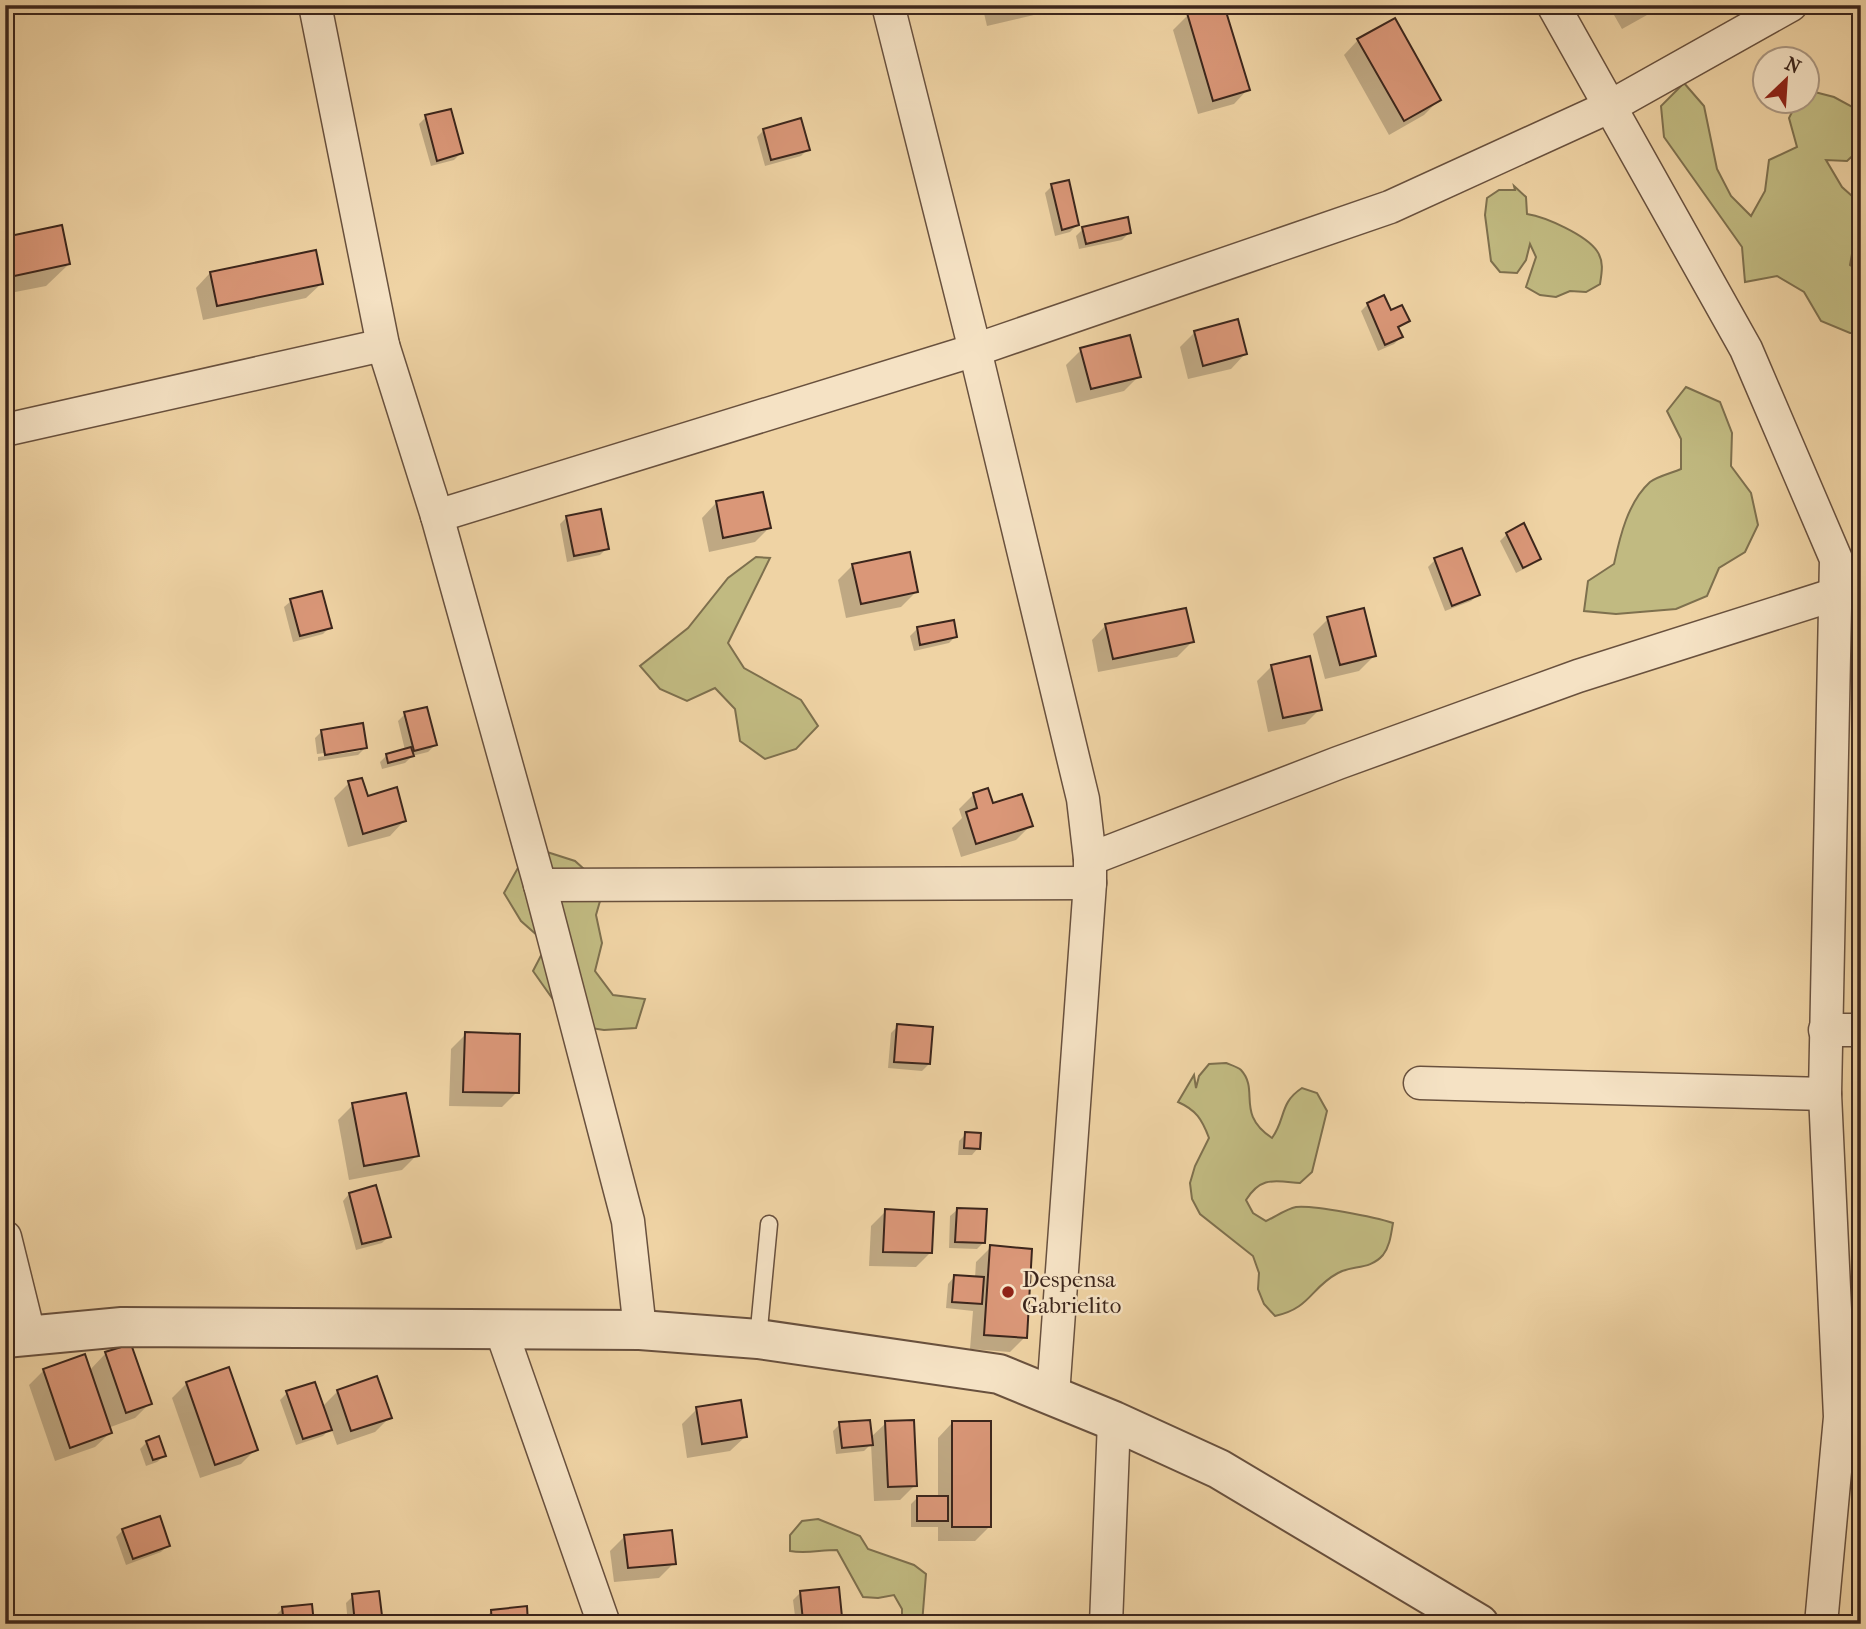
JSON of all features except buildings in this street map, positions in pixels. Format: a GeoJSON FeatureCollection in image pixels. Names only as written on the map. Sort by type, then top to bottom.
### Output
{"type":"FeatureCollection","features":[{"type":"Feature","properties":{"kind":"street"},"geometry":{"type":"LineString","coordinates":[[315,5],[383,345],[437,516],[540,886],[628,1222],[640,1330]]}},
{"type":"Feature","properties":{"kind":"street"},"geometry":{"type":"LineString","coordinates":[[888,5],[975,350],[1083,799],[1090,871],[1053,1395]]}},
{"type":"Feature","properties":{"kind":"street"},"geometry":{"type":"LineString","coordinates":[[1553,5],[1746,349],[1848,553],[1836,594],[1825,1030],[1825,1094],[1840,1417],[1821,1624]]}},
{"type":"Feature","properties":{"kind":"street"},"geometry":{"type":"LineString","coordinates":[[437,516],[975,350],[1390,207],[1611,106],[1791,5]]}},
{"type":"Feature","properties":{"kind":"street"},"geometry":{"type":"LineString","coordinates":[[5,430],[383,345]]}},
{"type":"Feature","properties":{"kind":"street"},"geometry":{"type":"LineString","coordinates":[[540,886],[1090,871],[1338,763],[1578,676],[1836,594]]}},
{"type":"Feature","properties":{"kind":"street"},"geometry":{"type":"LineString","coordinates":[[1825,1030],[1861,1031]]}},
{"type":"Feature","properties":{"kind":"street"},"geometry":{"type":"LineString","coordinates":[[1420,1083],[1825,1094]]}},
{"type":"Feature","properties":{"kind":"street"},"geometry":{"type":"LineString","coordinates":[[5,1237],[17,1336],[122,1327],[640,1330],[758,1339],[999,1374],[1114,1421],[1219,1469],[1479,1624]]}},
{"type":"Feature","properties":{"kind":"street"},"geometry":{"type":"LineString","coordinates":[[501,1329],[604,1624]]}},
{"type":"Feature","properties":{"kind":"street"},"geometry":{"type":"LineString","coordinates":[[1106,1624],[1114,1421]]}},
{"type":"Feature","properties":{"kind":"lane"},"geometry":{"type":"LineString","coordinates":[[758,1339],[769,1224]]}},
{"type":"Feature","properties":{"kind":"shaded area"},"geometry":{"type":"Polygon","coordinates":[[[1684,83],[1704,106],[1717,169],[1731,196],[1751,216],[1765,191],[1769,160],[1797,147],[1790,116],[1820,116],[1820,93],[1834,97],[1860,111],[1861,148],[1847,161],[1826,160],[1842,187],[1861,204],[1850,265],[1861,272],[1861,333],[1850,333],[1821,321],[1804,292],[1777,276],[1745,282],[1742,247],[1664,137],[1661,106],[1684,83]]]}},
{"type":"Feature","properties":{"kind":"shaded area"},"geometry":{"type":"Polygon","coordinates":[[[1514,186],[1526,197],[1527,214],[1565,228],[1592,245],[1602,263],[1600,284],[1586,292],[1570,291],[1556,297],[1540,295],[1526,287],[1536,257],[1530,244],[1526,260],[1517,273],[1500,272],[1491,261],[1485,215],[1487,198],[1499,190],[1515,190],[1514,186]]]}},
{"type":"Feature","properties":{"kind":"shaded area"},"geometry":{"type":"Polygon","coordinates":[[[1686,387],[1720,402],[1732,433],[1731,466],[1751,493],[1758,525],[1745,552],[1719,568],[1707,596],[1676,609],[1616,614],[1584,611],[1588,581],[1614,564],[1622,531],[1642,490],[1661,476],[1681,469],[1681,439],[1667,411],[1686,387]]]}},
{"type":"Feature","properties":{"kind":"shaded area"},"geometry":{"type":"Polygon","coordinates":[[[756,557],[770,558],[728,643],[744,668],[801,700],[818,726],[796,749],[765,759],[740,741],[735,709],[715,688],[687,701],[660,689],[640,666],[688,628],[728,578],[756,557]]]}},
{"type":"Feature","properties":{"kind":"shaded area"},"geometry":{"type":"Polygon","coordinates":[[[547,852],[575,861],[604,887],[596,915],[602,943],[595,971],[613,995],[645,999],[636,1028],[604,1030],[571,1025],[533,971],[547,944],[521,921],[504,893],[519,866],[547,852]]]}},
{"type":"Feature","properties":{"kind":"shaded area"},"geometry":{"type":"Polygon","coordinates":[[[1226,1063],[1240,1069],[1246,1078],[1254,1120],[1272,1138],[1286,1105],[1302,1088],[1317,1093],[1327,1111],[1312,1172],[1300,1183],[1269,1182],[1257,1187],[1246,1200],[1253,1213],[1266,1221],[1292,1208],[1305,1207],[1393,1223],[1387,1248],[1378,1260],[1338,1273],[1296,1308],[1275,1316],[1264,1304],[1258,1289],[1259,1273],[1253,1256],[1200,1214],[1192,1199],[1190,1183],[1209,1138],[1198,1116],[1178,1102],[1194,1075],[1196,1088],[1199,1076],[1209,1064],[1226,1063]]]}},
{"type":"Feature","properties":{"kind":"shaded area"},"geometry":{"type":"Polygon","coordinates":[[[818,1519],[860,1536],[868,1549],[914,1565],[926,1574],[922,1624],[902,1624],[902,1609],[894,1595],[863,1597],[837,1550],[790,1551],[790,1535],[802,1521],[818,1519]]]}},
{"type":"Feature","properties":{"kind":"place","name":"Despensa Gabrielito"},"geometry":{"type":"Point","coordinates":[1008,1292]}}]}
